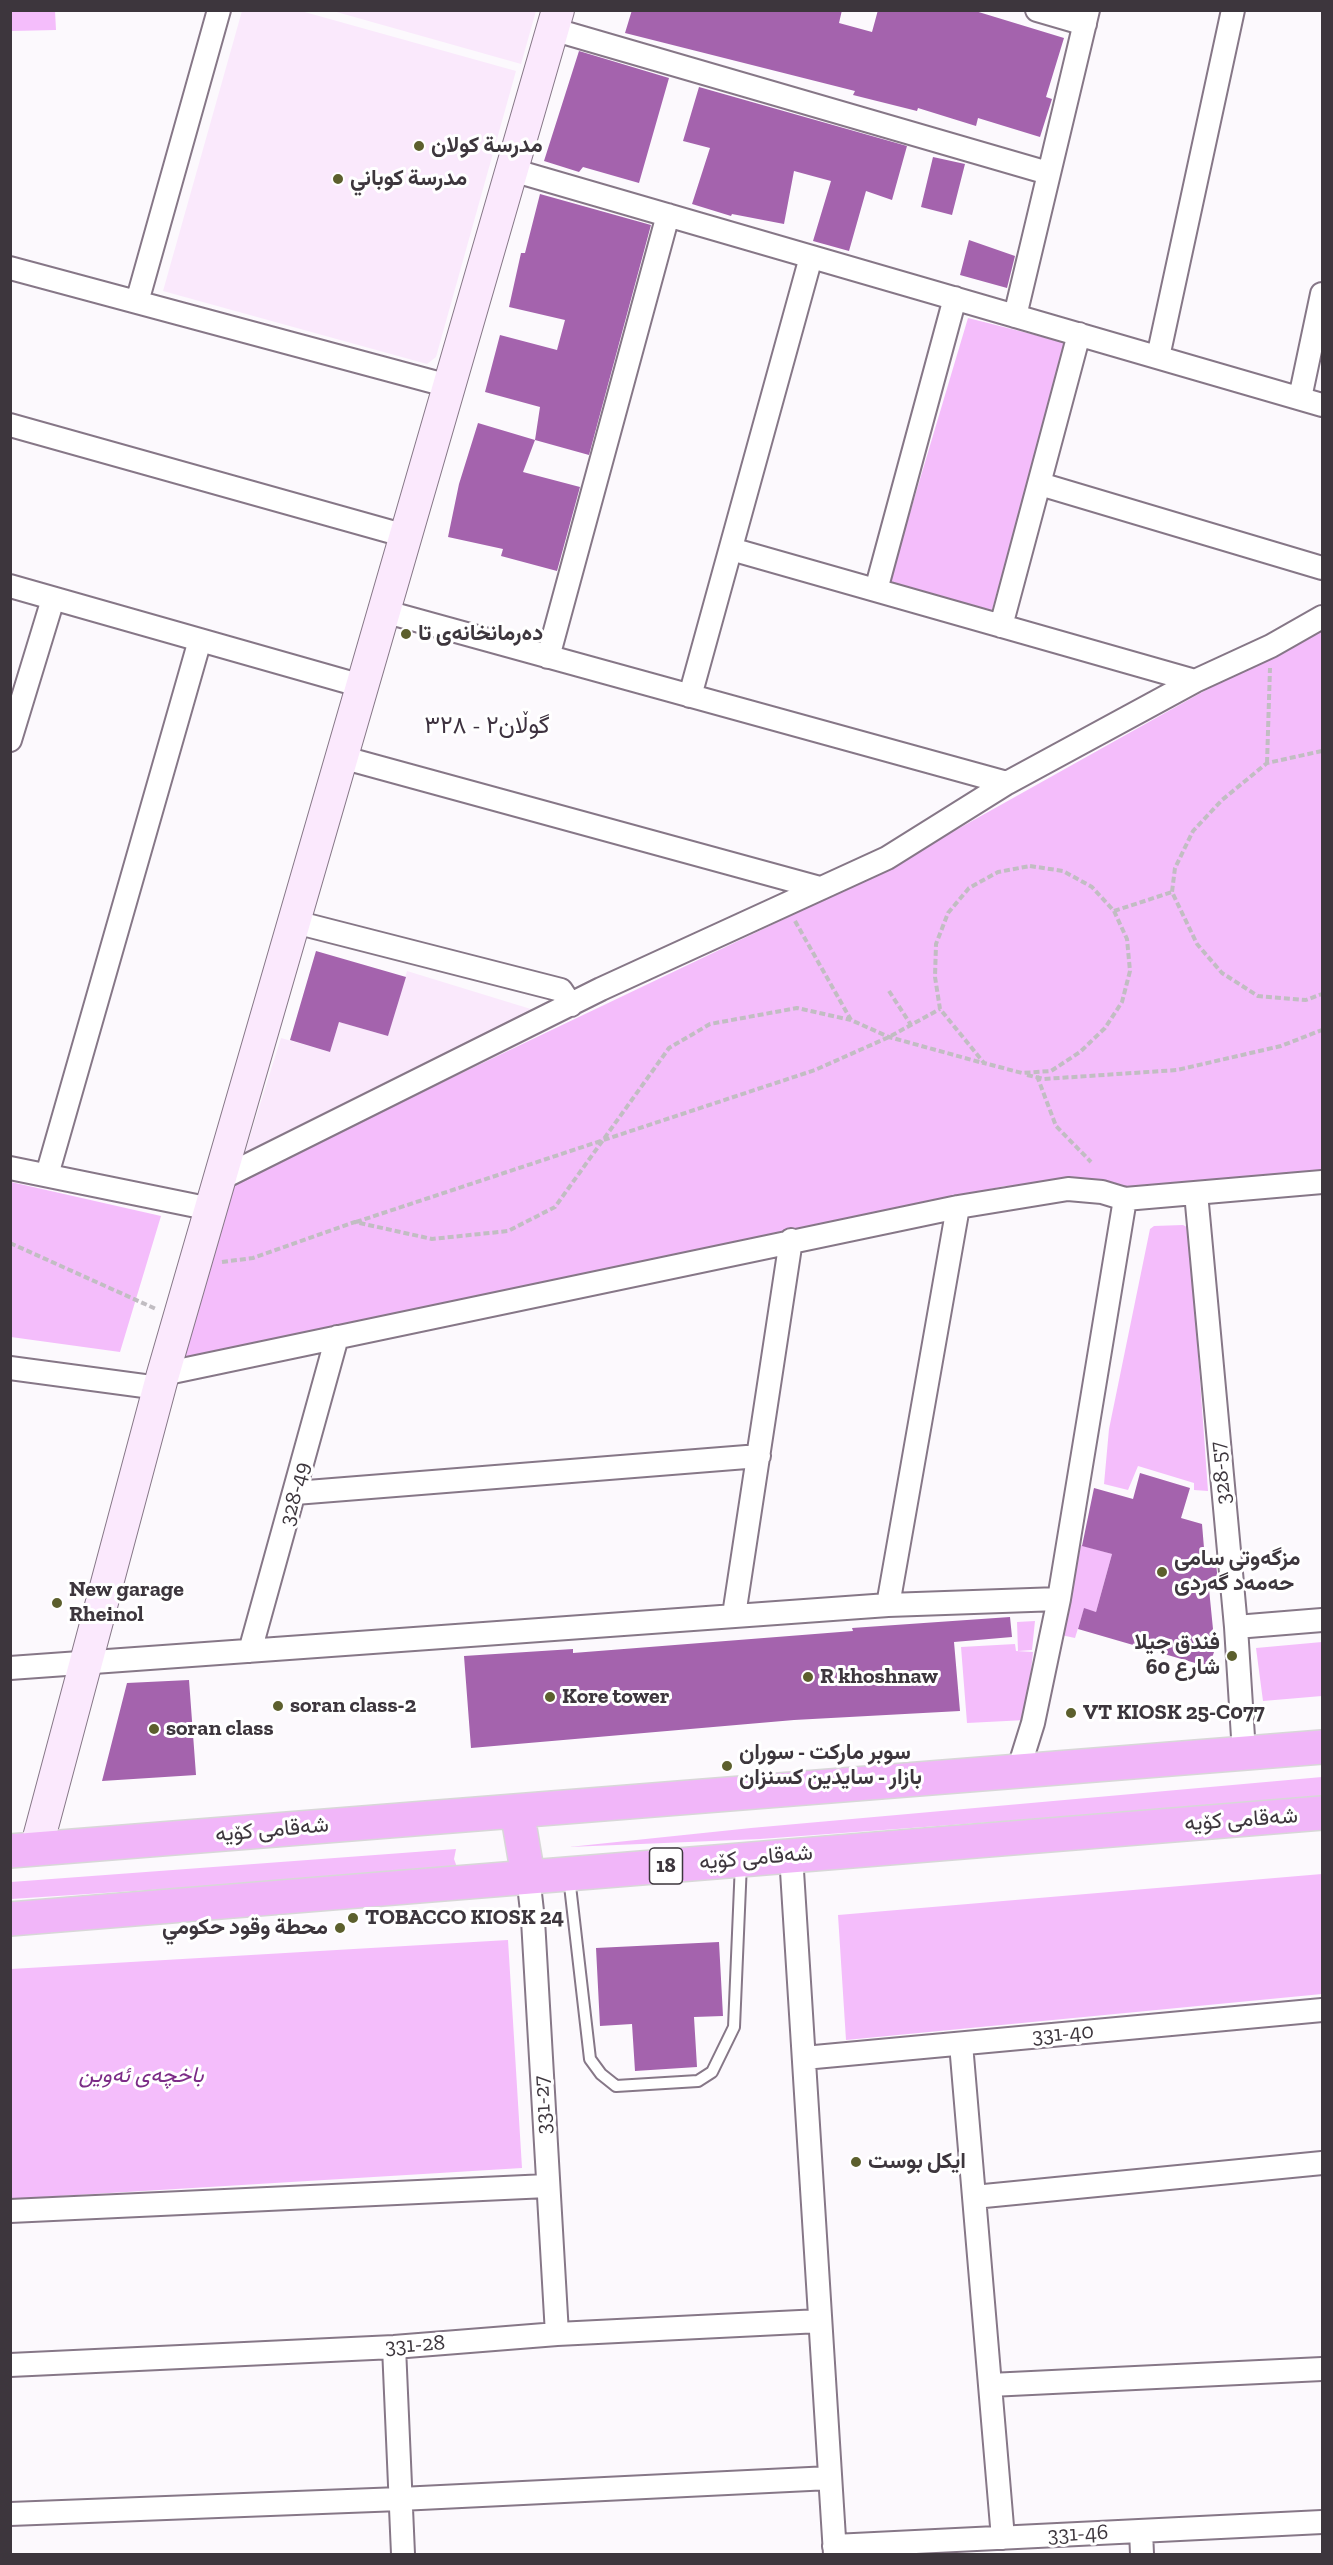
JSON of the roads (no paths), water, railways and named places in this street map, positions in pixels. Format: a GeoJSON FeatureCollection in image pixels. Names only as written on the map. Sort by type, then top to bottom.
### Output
{"type":"FeatureCollection","features":[{"type":"Feature","properties":{"kind":"highway","name":"شەقامی کۆیە"},"geometry":{"type":"LineString","coordinates":[[23,1850],[1323,1747]]}},
{"type":"Feature","properties":{"kind":"highway"},"geometry":{"type":"LineString","coordinates":[[517,1811],[528,1876]]}},
{"type":"Feature","properties":{"kind":"highway","name":"شەقامی کۆیە"},"geometry":{"type":"LineString","coordinates":[[10,1919],[1323,1813]]}},
{"type":"Feature","properties":{"kind":"street"},"geometry":{"type":"LineString","coordinates":[[137,302],[219,10]]}},
{"type":"Feature","properties":{"kind":"street"},"geometry":{"type":"LineString","coordinates":[[1015,316],[1086,17],[1037,10]]}},
{"type":"Feature","properties":{"kind":"street"},"geometry":{"type":"LineString","coordinates":[[1158,357],[1233,10]]}},
{"type":"Feature","properties":{"kind":"street"},"geometry":{"type":"LineString","coordinates":[[23,1850],[87,1663],[180,1314],[555,20],[1048,173]]}},
{"type":"Feature","properties":{"kind":"street"},"geometry":{"type":"LineString","coordinates":[[512,170],[1323,405]]}},
{"type":"Feature","properties":{"kind":"street"},"geometry":{"type":"LineString","coordinates":[[548,657],[668,215]]}},
{"type":"Feature","properties":{"kind":"street"},"geometry":{"type":"LineString","coordinates":[[690,696],[811,257]]}},
{"type":"Feature","properties":{"kind":"street"},"geometry":{"type":"LineString","coordinates":[[10,268],[448,386]]}},
{"type":"Feature","properties":{"kind":"street"},"geometry":{"type":"LineString","coordinates":[[1300,398],[1323,294]]}},
{"type":"Feature","properties":{"kind":"street"},"geometry":{"type":"LineString","coordinates":[[876,590],[955,298]]}},
{"type":"Feature","properties":{"kind":"street"},"geometry":{"type":"LineString","coordinates":[[1001,626],[1079,334]]}},
{"type":"Feature","properties":{"kind":"street"},"geometry":{"type":"LineString","coordinates":[[10,425],[406,536]]}},
{"type":"Feature","properties":{"kind":"street"},"geometry":{"type":"LineString","coordinates":[[1040,484],[1323,568]]}},
{"type":"Feature","properties":{"kind":"street"},"geometry":{"type":"LineString","coordinates":[[731,549],[1195,681]]}},
{"type":"Feature","properties":{"kind":"street"},"geometry":{"type":"LineString","coordinates":[[10,586],[362,686]]}},
{"type":"Feature","properties":{"kind":"street"},"geometry":{"type":"LineString","coordinates":[[11,736],[53,599]]}},
{"type":"Feature","properties":{"kind":"street"},"geometry":{"type":"LineString","coordinates":[[383,611],[1007,783]]}},
{"type":"Feature","properties":{"kind":"street"},"geometry":{"type":"LineString","coordinates":[[220,1179],[571,1005],[887,858],[1007,783],[1195,681],[1271,646],[1323,617]]}},
{"type":"Feature","properties":{"kind":"street"},"geometry":{"type":"LineString","coordinates":[[47,1175],[200,640]]}},
{"type":"Feature","properties":{"kind":"street"},"geometry":{"type":"LineString","coordinates":[[341,758],[820,888]]}},
{"type":"Feature","properties":{"kind":"street"},"geometry":{"type":"LineString","coordinates":[[295,922],[561,990],[571,1005]]}},
{"type":"Feature","properties":{"kind":"street"},"geometry":{"type":"LineString","coordinates":[[10,1167],[211,1209]]}},
{"type":"Feature","properties":{"kind":"street"},"geometry":{"type":"LineString","coordinates":[[10,1368],[161,1381],[337,1337],[791,1240],[958,1207],[1068,1189],[1101,1192],[1125,1199],[1323,1182]]}},
{"type":"Feature","properties":{"kind":"street","name":"328-57"},"geometry":{"type":"LineString","coordinates":[[1196,1193],[1236,1627],[1244,1753]]}},
{"type":"Feature","properties":{"kind":"street"},"geometry":{"type":"LineString","coordinates":[[1018,1771],[1033,1723],[1059,1599],[1125,1199]]}},
{"type":"Feature","properties":{"kind":"street"},"geometry":{"type":"LineString","coordinates":[[888,1605],[958,1207]]}},
{"type":"Feature","properties":{"kind":"street"},"geometry":{"type":"LineString","coordinates":[[734,1615],[791,1240]]}},
{"type":"Feature","properties":{"kind":"street","name":"328-49"},"geometry":{"type":"LineString","coordinates":[[250,1651],[337,1337]]}},
{"type":"Feature","properties":{"kind":"street"},"geometry":{"type":"LineString","coordinates":[[295,1493],[759,1456]]}},
{"type":"Feature","properties":{"kind":"street"},"geometry":{"type":"LineString","coordinates":[[10,1668],[734,1615],[888,1605],[1059,1599]]}},
{"type":"Feature","properties":{"kind":"street"},"geometry":{"type":"LineString","coordinates":[[1236,1627],[1323,1620]]}},
{"type":"Feature","properties":{"kind":"street"},"geometry":{"type":"LineString","coordinates":[[791,1856],[835,2550]]}},
{"type":"Feature","properties":{"kind":"street","name":"331-27"},"geometry":{"type":"LineString","coordinates":[[528,1876],[533,1920],[557,2334]]}},
{"type":"Feature","properties":{"kind":"street","name":"331-40"},"geometry":{"type":"LineString","coordinates":[[804,2058],[1323,2010]]}},
{"type":"Feature","properties":{"kind":"street"},"geometry":{"type":"LineString","coordinates":[[961,2043],[1003,2538]]}},
{"type":"Feature","properties":{"kind":"street"},"geometry":{"type":"LineString","coordinates":[[974,2197],[1323,2163]]}},
{"type":"Feature","properties":{"kind":"street"},"geometry":{"type":"LineString","coordinates":[[10,2211],[547,2186]]}},
{"type":"Feature","properties":{"kind":"street","name":"331-28"},"geometry":{"type":"LineString","coordinates":[[10,2364],[394,2347],[557,2334],[820,2321]]}},
{"type":"Feature","properties":{"kind":"street"},"geometry":{"type":"LineString","coordinates":[[394,2347],[403,2554]]}},
{"type":"Feature","properties":{"kind":"street"},"geometry":{"type":"LineString","coordinates":[[990,2385],[1323,2368]]}},
{"type":"Feature","properties":{"kind":"street"},"geometry":{"type":"LineString","coordinates":[[10,2514],[400,2499],[830,2478]]}},
{"type":"Feature","properties":{"kind":"street","name":"331-46"},"geometry":{"type":"LineString","coordinates":[[835,2550],[1003,2538],[1323,2522]]}},
{"type":"Feature","properties":{"kind":"street"},"geometry":{"type":"LineString","coordinates":[[1141,2531],[1142,2554]]}},
{"type":"Feature","properties":{"kind":"lane"},"geometry":{"type":"LineString","coordinates":[[569,1874],[590,2059],[601,2074],[616,2086],[698,2081],[711,2072],[734,2027],[741,1860]]}},
{"type":"Feature","properties":{"kind":"place","name":"مدرسة كولان"},"geometry":{"type":"Point","coordinates":[419,146]}},
{"type":"Feature","properties":{"kind":"place","name":"مدرسة كوباني"},"geometry":{"type":"Point","coordinates":[338,179]}},
{"type":"Feature","properties":{"kind":"place","name":"دەرمانخانەی تا"},"geometry":{"type":"Point","coordinates":[406,634]}},
{"type":"Feature","properties":{"kind":"place","name":"مزگەوتی سامی حەمەد گەردی"},"geometry":{"type":"Point","coordinates":[1162,1572]}},
{"type":"Feature","properties":{"kind":"place","name":"New garage Rheinol"},"geometry":{"type":"Point","coordinates":[57,1603]}},
{"type":"Feature","properties":{"kind":"place","name":"فندق جيلا شارع 60"},"geometry":{"type":"Point","coordinates":[1232,1656]}},
{"type":"Feature","properties":{"kind":"place","name":"R khoshnaw"},"geometry":{"type":"Point","coordinates":[808,1677]}},
{"type":"Feature","properties":{"kind":"place","name":"Kore tower"},"geometry":{"type":"Point","coordinates":[550,1697]}},
{"type":"Feature","properties":{"kind":"place","name":"soran class-2"},"geometry":{"type":"Point","coordinates":[278,1706]}},
{"type":"Feature","properties":{"kind":"place","name":"VT KIOSK 25-C077"},"geometry":{"type":"Point","coordinates":[1071,1713]}},
{"type":"Feature","properties":{"kind":"place","name":"soran class"},"geometry":{"type":"Point","coordinates":[154,1729]}},
{"type":"Feature","properties":{"kind":"place","name":"سوبر ماركت - سوران بازار - سايدين كسنزان"},"geometry":{"type":"Point","coordinates":[727,1766]}},
{"type":"Feature","properties":{"kind":"place","name":"TOBACCO KIOSK 24"},"geometry":{"type":"Point","coordinates":[353,1918]}},
{"type":"Feature","properties":{"kind":"place","name":"محطة وقود حكومي"},"geometry":{"type":"Point","coordinates":[340,1928]}},
{"type":"Feature","properties":{"kind":"place","name":"ايكل بوست"},"geometry":{"type":"Point","coordinates":[856,2162]}},
{"type":"Feature","properties":{"kind":"district","name":"گوڵان٢ - ٣٢٨"},"geometry":{"type":"Point","coordinates":[487,726]}},
{"type":"Feature","properties":{"kind":"park label","name":"باخچەی ئەوین"},"geometry":{"type":"Point","coordinates":[141,2076]}}]}
